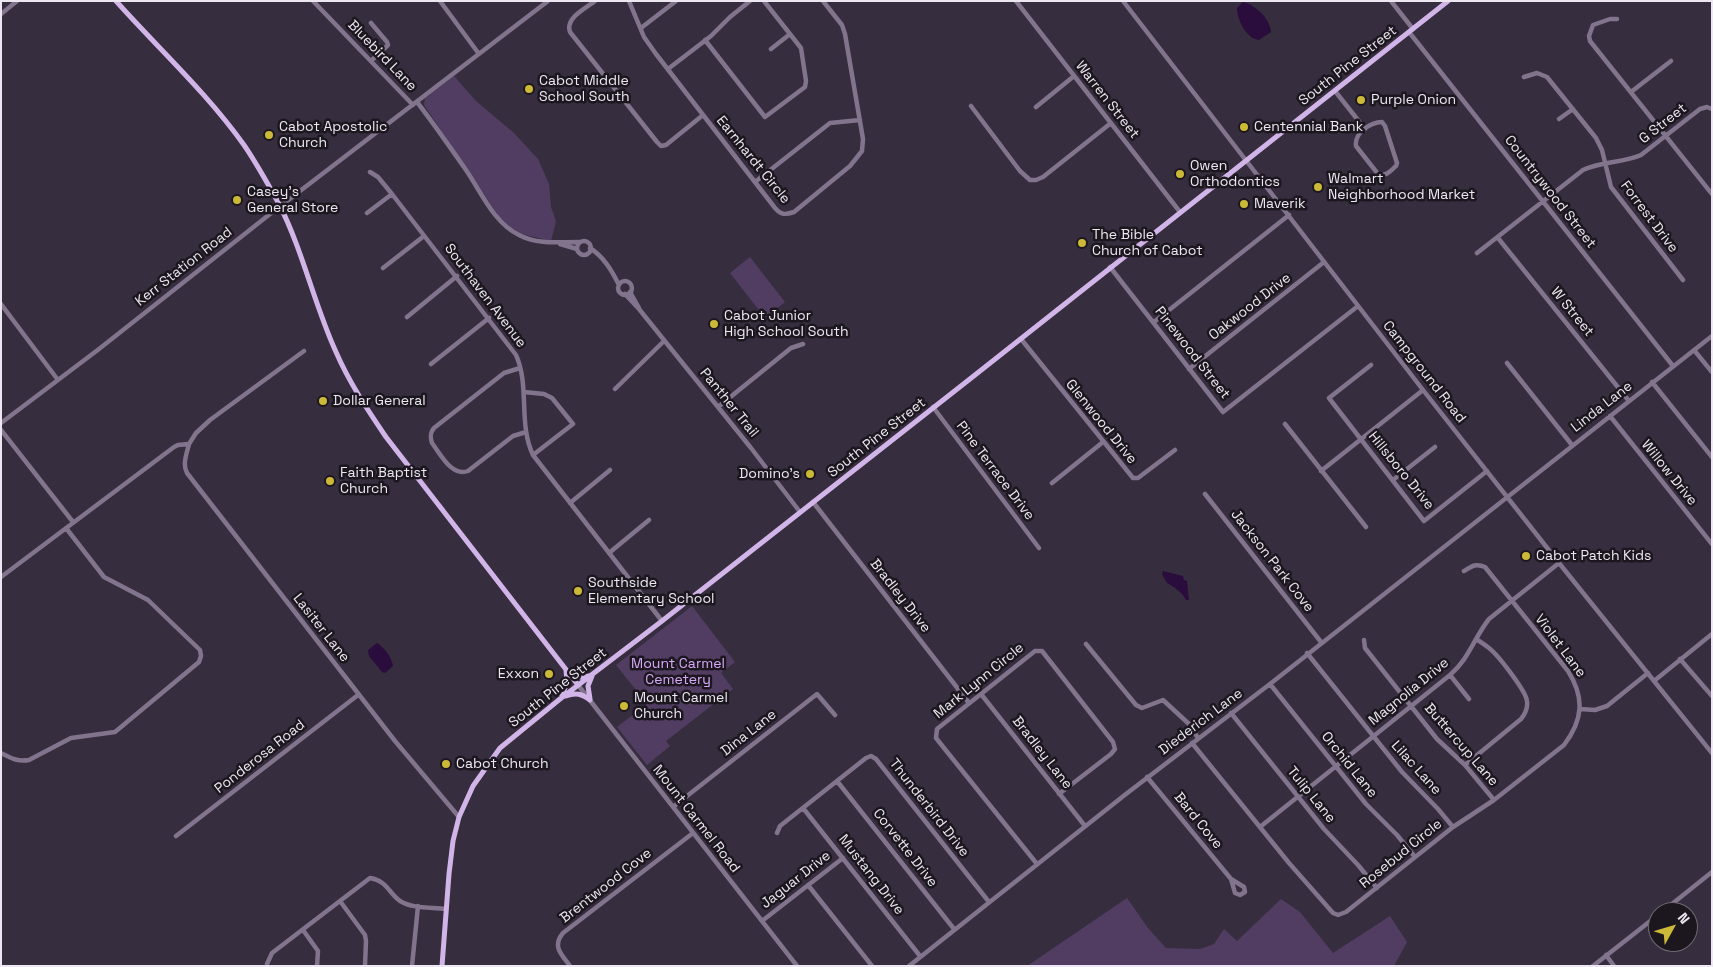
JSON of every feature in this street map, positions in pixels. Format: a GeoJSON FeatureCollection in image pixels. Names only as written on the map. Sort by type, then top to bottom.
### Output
{"type":"FeatureCollection","features":[{"type":"Feature","properties":{"kind":"main road"},"geometry":{"type":"LineString","coordinates":[[116,1],[228,123],[256,162],[280,206],[294,237],[317,305],[336,352],[357,395],[386,437],[578,685]]}},
{"type":"Feature","properties":{"kind":"main road","name":"South Pine Street"},"geometry":{"type":"LineString","coordinates":[[442,966],[453,844],[459,818],[473,786],[500,748],[561,698],[1021,339],[1448,1]]}},
{"type":"Feature","properties":{"kind":"main road"},"geometry":{"type":"LineString","coordinates":[[566,670],[580,677],[592,675],[588,686],[590,700]]}},
{"type":"Feature","properties":{"kind":"main road"},"geometry":{"type":"LineString","coordinates":[[561,698],[566,686],[566,670]]}},
{"type":"Feature","properties":{"kind":"main road"},"geometry":{"type":"LineString","coordinates":[[561,698],[577,693],[590,700]]}},
{"type":"Feature","properties":{"kind":"street"},"geometry":{"type":"LineString","coordinates":[[1,14],[17,1]]}},
{"type":"Feature","properties":{"kind":"street","name":"Bluebird Lane"},"geometry":{"type":"LineString","coordinates":[[313,1],[371,62],[415,103]]}},
{"type":"Feature","properties":{"kind":"street"},"geometry":{"type":"LineString","coordinates":[[440,1],[479,54]]}},
{"type":"Feature","properties":{"kind":"street"},"geometry":{"type":"LineString","coordinates":[[595,1],[571,19],[568,24],[570,32],[657,142],[661,146],[666,145],[703,115]]}},
{"type":"Feature","properties":{"kind":"street","name":"Earnhardt Circle"},"geometry":{"type":"LineString","coordinates":[[629,1],[644,37],[668,70],[780,213],[785,215],[794,212],[850,166],[862,151],[864,139],[842,25],[823,1]]}},
{"type":"Feature","properties":{"kind":"street"},"geometry":{"type":"LineString","coordinates":[[641,28],[676,1]]}},
{"type":"Feature","properties":{"kind":"street"},"geometry":{"type":"LineString","coordinates":[[668,70],[750,1]]}},
{"type":"Feature","properties":{"kind":"street"},"geometry":{"type":"LineString","coordinates":[[705,40],[765,118],[806,84],[800,48],[764,1]]}},
{"type":"Feature","properties":{"kind":"street","name":"Warren Street"},"geometry":{"type":"LineString","coordinates":[[1016,1],[1180,212]]}},
{"type":"Feature","properties":{"kind":"street","name":"Campground Road"},"geometry":{"type":"LineString","coordinates":[[1123,1],[1423,390],[1712,753]]}},
{"type":"Feature","properties":{"kind":"street","name":"Countrywood Street"},"geometry":{"type":"LineString","coordinates":[[1392,1],[1411,30],[1673,366]]}},
{"type":"Feature","properties":{"kind":"street","name":"Kerr Station Road"},"geometry":{"type":"LineString","coordinates":[[1,422],[58,380],[280,206],[546,2]]}},
{"type":"Feature","properties":{"kind":"street"},"geometry":{"type":"LineString","coordinates":[[1617,19],[1610,19],[1593,25],[1589,36],[1590,42],[1712,194]]}},
{"type":"Feature","properties":{"kind":"street"},"geometry":{"type":"LineString","coordinates":[[371,23],[387,42],[388,46],[371,62]]}},
{"type":"Feature","properties":{"kind":"street"},"geometry":{"type":"LineString","coordinates":[[771,49],[790,34]]}},
{"type":"Feature","properties":{"kind":"street"},"geometry":{"type":"LineString","coordinates":[[1631,92],[1670,61]]}},
{"type":"Feature","properties":{"kind":"street","name":"Forrest Drive"},"geometry":{"type":"LineString","coordinates":[[1524,77],[1537,73],[1547,77],[1573,109],[1599,143],[1611,187],[1683,280]]}},
{"type":"Feature","properties":{"kind":"street"},"geometry":{"type":"LineString","coordinates":[[1036,107],[1074,76]]}},
{"type":"Feature","properties":{"kind":"street"},"geometry":{"type":"LineString","coordinates":[[1335,91],[1366,129]]}},
{"type":"Feature","properties":{"kind":"street"},"geometry":{"type":"LineString","coordinates":[[415,103],[468,173],[496,215],[508,228],[519,236],[560,244],[577,250],[581,254],[589,250]]}},
{"type":"Feature","properties":{"kind":"street"},"geometry":{"type":"LineString","coordinates":[[971,106],[1020,170],[1030,180],[1043,177],[1110,123]]}},
{"type":"Feature","properties":{"kind":"street","name":"G Street"},"geometry":{"type":"LineString","coordinates":[[1477,253],[1583,170],[1595,165],[1632,159],[1641,155],[1700,108],[1707,107],[1712,109]]}},
{"type":"Feature","properties":{"kind":"street"},"geometry":{"type":"LineString","coordinates":[[1559,119],[1573,109]]}},
{"type":"Feature","properties":{"kind":"street"},"geometry":{"type":"LineString","coordinates":[[755,182],[830,123],[860,120]]}},
{"type":"Feature","properties":{"kind":"street"},"geometry":{"type":"LineString","coordinates":[[1382,122],[1385,126],[1397,163],[1386,175],[1378,174],[1356,146],[1356,137],[1366,129],[1374,123],[1382,122]]}},
{"type":"Feature","properties":{"kind":"street","name":"Southaven Avenue"},"geometry":{"type":"LineString","coordinates":[[370,172],[378,177],[392,194],[516,354],[524,392],[526,432],[529,446],[570,503],[662,621]]}},
{"type":"Feature","properties":{"kind":"street"},"geometry":{"type":"LineString","coordinates":[[367,213],[392,194]]}},
{"type":"Feature","properties":{"kind":"street"},"geometry":{"type":"LineString","coordinates":[[1154,322],[1289,216]]}},
{"type":"Feature","properties":{"kind":"street"},"geometry":{"type":"LineString","coordinates":[[383,268],[424,236]]}},
{"type":"Feature","properties":{"kind":"street","name":"W Street"},"geometry":{"type":"LineString","coordinates":[[1498,238],[1629,401]]}},
{"type":"Feature","properties":{"kind":"street"},"geometry":{"type":"LineString","coordinates":[[560,244],[586,241],[589,250],[601,257],[621,283]]}},
{"type":"Feature","properties":{"kind":"street"},"geometry":{"type":"LineString","coordinates":[[577,250],[579,242]]}},
{"type":"Feature","properties":{"kind":"street","name":"Oakwood Drive"},"geometry":{"type":"LineString","coordinates":[[1189,369],[1324,262]]}},
{"type":"Feature","properties":{"kind":"street","name":"Pinewood Street"},"geometry":{"type":"LineString","coordinates":[[1110,267],[1223,412],[1358,306]]}},
{"type":"Feature","properties":{"kind":"street"},"geometry":{"type":"LineString","coordinates":[[406,317],[457,276]]}},
{"type":"Feature","properties":{"kind":"street"},"geometry":{"type":"LineString","coordinates":[[621,283],[630,283],[632,287],[628,293],[619,290],[621,283]]}},
{"type":"Feature","properties":{"kind":"street","name":"Panther Trail"},"geometry":{"type":"LineString","coordinates":[[628,293],[800,512]]}},
{"type":"Feature","properties":{"kind":"street"},"geometry":{"type":"LineString","coordinates":[[1,304],[58,380]]}},
{"type":"Feature","properties":{"kind":"street"},"geometry":{"type":"LineString","coordinates":[[431,364],[489,318]]}},
{"type":"Feature","properties":{"kind":"street","name":"Linda Lane"},"geometry":{"type":"LineString","coordinates":[[1507,497],[1572,444],[1712,336]]}},
{"type":"Feature","properties":{"kind":"street","name":"Glenwood Drive"},"geometry":{"type":"LineString","coordinates":[[1021,339],[1134,479],[1175,450]]}},
{"type":"Feature","properties":{"kind":"street"},"geometry":{"type":"LineString","coordinates":[[615,389],[664,341]]}},
{"type":"Feature","properties":{"kind":"street"},"geometry":{"type":"LineString","coordinates":[[718,407],[791,348],[803,344]]}},
{"type":"Feature","properties":{"kind":"street"},"geometry":{"type":"LineString","coordinates":[[1694,350],[1712,372]]}},
{"type":"Feature","properties":{"kind":"street"},"geometry":{"type":"LineString","coordinates":[[1,576],[178,444],[189,444],[196,433],[210,420],[304,351]]}},
{"type":"Feature","properties":{"kind":"street"},"geometry":{"type":"LineString","coordinates":[[1507,362],[1572,444]]}},
{"type":"Feature","properties":{"kind":"street","name":"Hillsboro Drive"},"geometry":{"type":"LineString","coordinates":[[1371,366],[1329,398],[1424,521],[1487,471]]}},
{"type":"Feature","properties":{"kind":"street"},"geometry":{"type":"LineString","coordinates":[[520,368],[504,373],[434,428],[431,439],[432,444],[453,470],[461,473],[468,471],[513,436],[526,432]]}},
{"type":"Feature","properties":{"kind":"street"},"geometry":{"type":"LineString","coordinates":[[1652,382],[1712,457]]}},
{"type":"Feature","properties":{"kind":"street"},"geometry":{"type":"LineString","coordinates":[[1322,471],[1423,390]]}},
{"type":"Feature","properties":{"kind":"street"},"geometry":{"type":"LineString","coordinates":[[524,392],[544,394],[552,398],[572,424],[534,455]]}},
{"type":"Feature","properties":{"kind":"street","name":"Pine Terrace Drive"},"geometry":{"type":"LineString","coordinates":[[933,407],[1040,548]]}},
{"type":"Feature","properties":{"kind":"street","name":"Willow Drive"},"geometry":{"type":"LineString","coordinates":[[1610,416],[1712,544]]}},
{"type":"Feature","properties":{"kind":"street"},"geometry":{"type":"LineString","coordinates":[[1285,424],[1366,527]]}},
{"type":"Feature","properties":{"kind":"street"},"geometry":{"type":"LineString","coordinates":[[1,430],[73,522]]}},
{"type":"Feature","properties":{"kind":"street"},"geometry":{"type":"LineString","coordinates":[[1052,483],[1103,442]]}},
{"type":"Feature","properties":{"kind":"street","name":"Lasiter Lane"},"geometry":{"type":"LineString","coordinates":[[189,444],[184,462],[184,468],[187,473],[358,695],[459,818]]}},
{"type":"Feature","properties":{"kind":"street"},"geometry":{"type":"LineString","coordinates":[[1393,480],[1435,447]]}},
{"type":"Feature","properties":{"kind":"street"},"geometry":{"type":"LineString","coordinates":[[570,503],[610,470]]}},
{"type":"Feature","properties":{"kind":"street","name":"Jackson Park Cove"},"geometry":{"type":"LineString","coordinates":[[1205,494],[1322,642]]}},
{"type":"Feature","properties":{"kind":"street","name":"Diederich Lane"},"geometry":{"type":"LineString","coordinates":[[909,966],[1084,826],[1270,684],[1507,497]]}},
{"type":"Feature","properties":{"kind":"street","name":"Bradley Drive"},"geometry":{"type":"LineString","coordinates":[[813,502],[969,703]]}},
{"type":"Feature","properties":{"kind":"street"},"geometry":{"type":"LineString","coordinates":[[609,552],[649,520]]}},
{"type":"Feature","properties":{"kind":"street"},"geometry":{"type":"LineString","coordinates":[[1,753],[16,760],[29,760],[72,738],[115,732],[199,662],[201,656],[200,650],[148,600],[104,577],[66,528]]}},
{"type":"Feature","properties":{"kind":"street","name":"Magnolia Drive"},"geometry":{"type":"LineString","coordinates":[[1260,827],[1450,676],[1464,661],[1483,626],[1489,619],[1559,563]]}},
{"type":"Feature","properties":{"kind":"street","name":"Violet Lane"},"geometry":{"type":"LineString","coordinates":[[1464,571],[1473,565],[1479,564],[1485,567],[1568,671],[1577,688],[1580,710]]}},
{"type":"Feature","properties":{"kind":"street"},"geometry":{"type":"LineString","coordinates":[[1654,681],[1712,634]]}},
{"type":"Feature","properties":{"kind":"street"},"geometry":{"type":"LineString","coordinates":[[1465,765],[1521,719],[1526,712],[1528,703],[1526,694],[1497,656],[1491,649],[1476,639]]}},
{"type":"Feature","properties":{"kind":"street","name":"Buttercup Lane"},"geometry":{"type":"LineString","coordinates":[[1364,640],[1365,648],[1438,739],[1465,765],[1494,800]]}},
{"type":"Feature","properties":{"kind":"street"},"geometry":{"type":"LineString","coordinates":[[1086,644],[1136,705],[1142,708],[1163,700],[1190,724],[1198,738]]}},
{"type":"Feature","properties":{"kind":"street","name":"Mark Lynn Circle"},"geometry":{"type":"LineString","coordinates":[[1037,864],[936,738],[937,729],[1035,651],[1042,651],[1113,742],[1115,749],[1060,794]]}},
{"type":"Feature","properties":{"kind":"street","name":"Lilac Lane"},"geometry":{"type":"LineString","coordinates":[[1308,654],[1402,772],[1453,827]]}},
{"type":"Feature","properties":{"kind":"street"},"geometry":{"type":"LineString","coordinates":[[1680,659],[1712,696]]}},
{"type":"Feature","properties":{"kind":"street"},"geometry":{"type":"LineString","coordinates":[[1580,710],[1596,710],[1607,706],[1648,673]]}},
{"type":"Feature","properties":{"kind":"street"},"geometry":{"type":"LineString","coordinates":[[1450,676],[1469,699]]}},
{"type":"Feature","properties":{"kind":"street","name":"Orchid Lane"},"geometry":{"type":"LineString","coordinates":[[1270,684],[1366,804],[1397,835],[1415,857]]}},
{"type":"Feature","properties":{"kind":"street","name":"Mount Carmel Road"},"geometry":{"type":"LineString","coordinates":[[578,685],[797,966]]}},
{"type":"Feature","properties":{"kind":"street","name":"Dina Lane"},"geometry":{"type":"LineString","coordinates":[[673,807],[817,694],[835,715]]}},
{"type":"Feature","properties":{"kind":"street","name":"Bradley Lane"},"geometry":{"type":"LineString","coordinates":[[981,694],[1084,826]]}},
{"type":"Feature","properties":{"kind":"street","name":"Ponderosa Road"},"geometry":{"type":"LineString","coordinates":[[176,836],[358,695]]}},
{"type":"Feature","properties":{"kind":"street","name":"Rosebud Circle"},"geometry":{"type":"LineString","coordinates":[[1192,743],[1333,913],[1338,915],[1346,912],[1453,827],[1494,800],[1564,744],[1572,734],[1580,710]]}},
{"type":"Feature","properties":{"kind":"street","name":"Tulip Lane"},"geometry":{"type":"LineString","coordinates":[[1231,713],[1324,829],[1377,888]]}},
{"type":"Feature","properties":{"kind":"street","name":"Thunderbird Drive"},"geometry":{"type":"LineString","coordinates":[[778,833],[780,826],[871,756],[876,759],[989,902]]}},
{"type":"Feature","properties":{"kind":"street","name":"Bard Cove"},"geometry":{"type":"LineString","coordinates":[[1147,777],[1231,880]]}},
{"type":"Feature","properties":{"kind":"street","name":"Corvette Drive"},"geometry":{"type":"LineString","coordinates":[[837,781],[954,929]]}},
{"type":"Feature","properties":{"kind":"street","name":"Mustang Drive"},"geometry":{"type":"LineString","coordinates":[[803,808],[920,956]]}},
{"type":"Feature","properties":{"kind":"street","name":"Brentwood Cove"},"geometry":{"type":"LineString","coordinates":[[570,966],[558,947],[558,939],[563,933],[692,833]]}},
{"type":"Feature","properties":{"kind":"street","name":"Jaguar Drive"},"geometry":{"type":"LineString","coordinates":[[762,921],[843,858]]}},
{"type":"Feature","properties":{"kind":"street"},"geometry":{"type":"LineString","coordinates":[[1675,902],[1711,875]]}},
{"type":"Feature","properties":{"kind":"street"},"geometry":{"type":"LineString","coordinates":[[268,964],[272,953],[370,878],[380,880],[400,900],[410,905],[446,909]]}},
{"type":"Feature","properties":{"kind":"street"},"geometry":{"type":"LineString","coordinates":[[808,885],[872,966]]}},
{"type":"Feature","properties":{"kind":"street"},"geometry":{"type":"LineString","coordinates":[[340,902],[364,935],[366,941],[365,966]]}},
{"type":"Feature","properties":{"kind":"street"},"geometry":{"type":"LineString","coordinates":[[412,966],[418,906]]}},
{"type":"Feature","properties":{"kind":"street"},"geometry":{"type":"LineString","coordinates":[[1593,966],[1648,923]]}},
{"type":"Feature","properties":{"kind":"street"},"geometry":{"type":"LineString","coordinates":[[303,930],[318,950],[318,966]]}},
{"type":"Feature","properties":{"kind":"street"},"geometry":{"type":"LineString","coordinates":[[1606,955],[1614,966]]}},
{"type":"Feature","properties":{"kind":"green space"},"geometry":{"type":"Polygon","coordinates":[[[454,76],[476,101],[514,133],[538,159],[549,184],[551,207],[556,221],[551,241],[517,233],[500,218],[424,105],[425,98],[454,76]]]}},
{"type":"Feature","properties":{"kind":"green space"},"geometry":{"type":"Polygon","coordinates":[[[750,257],[785,302],[765,318],[730,273],[750,257]]]}},
{"type":"Feature","properties":{"kind":"green space","name":"Mount Carmel Cemetery"},"geometry":{"type":"Polygon","coordinates":[[[692,606],[735,662],[721,673],[733,689],[666,741],[670,746],[647,765],[617,727],[647,704],[616,665],[692,606]]]}},
{"type":"Feature","properties":{"kind":"green space"},"geometry":{"type":"Polygon","coordinates":[[[1127,898],[1148,928],[1166,948],[1200,949],[1214,944],[1224,929],[1237,941],[1281,899],[1300,912],[1333,953],[1390,916],[1407,942],[1394,966],[1027,966],[1127,898]]]}},
{"type":"Feature","properties":{"kind":"shaded area"},"geometry":{"type":"Polygon","coordinates":[[[1243,2],[1257,9],[1268,22],[1271,32],[1259,40],[1250,36],[1241,23],[1237,8],[1243,2]]]}},
{"type":"Feature","properties":{"kind":"shaded area"},"geometry":{"type":"Polygon","coordinates":[[[1163,571],[1183,576],[1184,580],[1187,581],[1189,600],[1186,600],[1180,592],[1167,583],[1162,574],[1163,571]]]}},
{"type":"Feature","properties":{"kind":"shaded area"},"geometry":{"type":"Polygon","coordinates":[[[377,643],[387,653],[393,666],[385,673],[369,656],[368,650],[377,643]]]}},
{"type":"Feature","properties":{"kind":"place","name":"Cabot Middle School South"},"geometry":{"type":"Point","coordinates":[529,89]}},
{"type":"Feature","properties":{"kind":"place","name":"Purple Onion"},"geometry":{"type":"Point","coordinates":[1361,100]}},
{"type":"Feature","properties":{"kind":"place","name":"Centennial Bank"},"geometry":{"type":"Point","coordinates":[1244,127]}},
{"type":"Feature","properties":{"kind":"place","name":"Cabot Apostolic Church"},"geometry":{"type":"Point","coordinates":[269,135]}},
{"type":"Feature","properties":{"kind":"place","name":"Owen Orthodontics"},"geometry":{"type":"Point","coordinates":[1180,174]}},
{"type":"Feature","properties":{"kind":"place","name":"Walmart Neighborhood Market"},"geometry":{"type":"Point","coordinates":[1318,187]}},
{"type":"Feature","properties":{"kind":"place","name":"Casey's General Store"},"geometry":{"type":"Point","coordinates":[237,200]}},
{"type":"Feature","properties":{"kind":"place","name":"Maverik"},"geometry":{"type":"Point","coordinates":[1244,204]}},
{"type":"Feature","properties":{"kind":"place","name":"The Bible Church of Cabot"},"geometry":{"type":"Point","coordinates":[1082,243]}},
{"type":"Feature","properties":{"kind":"place","name":"Cabot Junior High School South"},"geometry":{"type":"Point","coordinates":[714,324]}},
{"type":"Feature","properties":{"kind":"place","name":"Dollar General"},"geometry":{"type":"Point","coordinates":[323,401]}},
{"type":"Feature","properties":{"kind":"place","name":"Domino's"},"geometry":{"type":"Point","coordinates":[810,474]}},
{"type":"Feature","properties":{"kind":"place","name":"Faith Baptist Church"},"geometry":{"type":"Point","coordinates":[330,481]}},
{"type":"Feature","properties":{"kind":"place","name":"Cabot Patch Kids"},"geometry":{"type":"Point","coordinates":[1526,556]}},
{"type":"Feature","properties":{"kind":"place","name":"Southside Elementary School"},"geometry":{"type":"Point","coordinates":[578,591]}},
{"type":"Feature","properties":{"kind":"place","name":"Exxon"},"geometry":{"type":"Point","coordinates":[549,674]}},
{"type":"Feature","properties":{"kind":"place","name":"Mount Carmel Church"},"geometry":{"type":"Point","coordinates":[624,706]}},
{"type":"Feature","properties":{"kind":"place","name":"Cabot Church"},"geometry":{"type":"Point","coordinates":[446,764]}}]}
